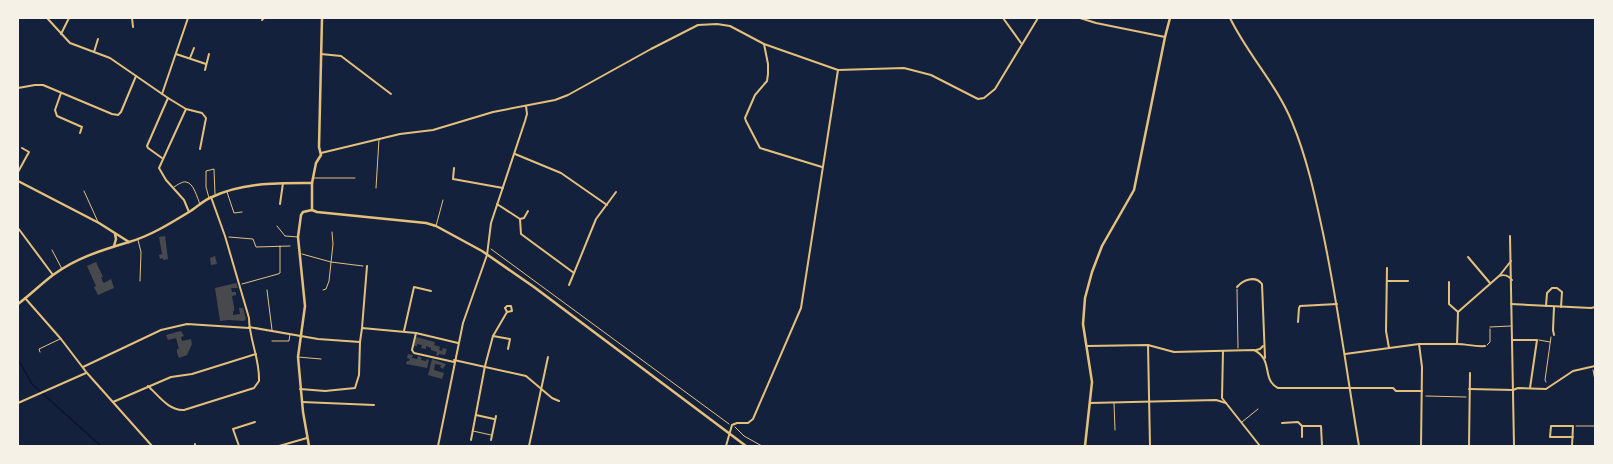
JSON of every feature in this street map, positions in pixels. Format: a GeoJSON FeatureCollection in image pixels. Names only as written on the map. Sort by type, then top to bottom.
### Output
{"type":"FeatureCollection","features":[{"type":"Feature","properties":{"kind":"street"},"geometry":{"type":"LineString","coordinates":[[47,18],[70,43],[110,58],[186,109],[202,113],[206,118],[200,149]]}},
{"type":"Feature","properties":{"kind":"street"},"geometry":{"type":"LineString","coordinates":[[61,34],[69,18]]}},
{"type":"Feature","properties":{"kind":"street"},"geometry":{"type":"LineString","coordinates":[[132,18],[133,27]]}},
{"type":"Feature","properties":{"kind":"street"},"geometry":{"type":"LineString","coordinates":[[162,94],[188,18]]}},
{"type":"Feature","properties":{"kind":"street"},"geometry":{"type":"LineString","coordinates":[[312,210],[312,182],[316,163],[321,153],[319,147],[322,18]]}},
{"type":"Feature","properties":{"kind":"street"},"geometry":{"type":"LineString","coordinates":[[1003,18],[1021,43]]}},
{"type":"Feature","properties":{"kind":"street"},"geometry":{"type":"LineString","coordinates":[[321,153],[379,138],[422,130],[433,130],[494,112],[555,100],[568,95],[698,25],[718,24],[730,26],[764,44],[838,70],[904,68],[932,75],[978,98],[984,98],[996,89],[1021,43],[1038,18]]}},
{"type":"Feature","properties":{"kind":"street"},"geometry":{"type":"LineString","coordinates":[[1080,18],[1096,23],[1165,37]]}},
{"type":"Feature","properties":{"kind":"street"},"geometry":{"type":"LineString","coordinates":[[1085,446],[1092,382],[1083,324],[1086,298],[1092,272],[1108,236],[1134,190],[1170,18]]}},
{"type":"Feature","properties":{"kind":"street"},"geometry":{"type":"LineString","coordinates":[[1230,18],[1249,52],[1279,96],[1293,123],[1314,191],[1329,260],[1359,446]]}},
{"type":"Feature","properties":{"kind":"street"},"geometry":{"type":"LineString","coordinates":[[94,52],[98,39]]}},
{"type":"Feature","properties":{"kind":"street"},"geometry":{"type":"LineString","coordinates":[[764,44],[768,64],[768,74],[766,81],[755,95],[746,114],[746,121],[760,148],[822,167]]}},
{"type":"Feature","properties":{"kind":"street"},"geometry":{"type":"LineString","coordinates":[[190,58],[194,48]]}},
{"type":"Feature","properties":{"kind":"street"},"geometry":{"type":"LineString","coordinates":[[176,54],[206,64]]}},
{"type":"Feature","properties":{"kind":"street"},"geometry":{"type":"LineString","coordinates":[[205,70],[209,54]]}},
{"type":"Feature","properties":{"kind":"street"},"geometry":{"type":"LineString","coordinates":[[321,54],[341,56],[391,94]]}},
{"type":"Feature","properties":{"kind":"street"},"geometry":{"type":"LineString","coordinates":[[726,446],[732,425],[737,422],[748,423],[753,419],[801,308],[838,70]]}},
{"type":"Feature","properties":{"kind":"street"},"geometry":{"type":"LineString","coordinates":[[18,88],[39,84],[112,114],[118,115],[121,112],[136,76]]}},
{"type":"Feature","properties":{"kind":"street"},"geometry":{"type":"LineString","coordinates":[[61,93],[55,113],[57,116],[82,127],[80,133]]}},
{"type":"Feature","properties":{"kind":"street"},"geometry":{"type":"LineString","coordinates":[[162,158],[147,146],[168,98]]}},
{"type":"Feature","properties":{"kind":"street"},"geometry":{"type":"LineString","coordinates":[[438,446],[458,343],[487,255],[491,223],[527,114],[526,106]]}},
{"type":"Feature","properties":{"kind":"street"},"geometry":{"type":"LineString","coordinates":[[186,109],[159,164],[160,170],[166,180],[184,200],[189,212]]}},
{"type":"Feature","properties":{"kind":"street"},"geometry":{"type":"LineString","coordinates":[[18,172],[29,152],[22,148]]}},
{"type":"Feature","properties":{"kind":"street"},"geometry":{"type":"LineString","coordinates":[[515,154],[561,173],[606,205]]}},
{"type":"Feature","properties":{"kind":"street"},"geometry":{"type":"LineString","coordinates":[[454,168],[453,179],[503,188]]}},
{"type":"Feature","properties":{"kind":"street"},"geometry":{"type":"LineString","coordinates":[[18,181],[99,223],[129,242]]}},
{"type":"Feature","properties":{"kind":"street"},"geometry":{"type":"LineString","coordinates":[[18,304],[62,269],[82,258],[138,239],[189,212],[216,195],[250,185],[312,182]]}},
{"type":"Feature","properties":{"kind":"street"},"geometry":{"type":"LineString","coordinates":[[280,204],[283,183]]}},
{"type":"Feature","properties":{"kind":"street"},"geometry":{"type":"LineString","coordinates":[[569,285],[596,219],[616,192]]}},
{"type":"Feature","properties":{"kind":"street"},"geometry":{"type":"LineString","coordinates":[[148,386],[171,408],[177,411],[254,388],[259,381],[256,354],[249,328],[249,318],[225,236],[210,198]]}},
{"type":"Feature","properties":{"kind":"street"},"geometry":{"type":"LineString","coordinates":[[497,204],[520,219]]}},
{"type":"Feature","properties":{"kind":"street"},"geometry":{"type":"LineString","coordinates":[[309,446],[300,390],[298,357],[305,306],[298,237],[301,215],[303,212],[312,210],[323,213],[426,223],[436,226],[487,255],[534,287],[746,446]]}},
{"type":"Feature","properties":{"kind":"street"},"geometry":{"type":"LineString","coordinates":[[520,219],[524,218],[528,210]]}},
{"type":"Feature","properties":{"kind":"street"},"geometry":{"type":"LineString","coordinates":[[520,219],[521,234],[574,274]]}},
{"type":"Feature","properties":{"kind":"street"},"geometry":{"type":"LineString","coordinates":[[18,229],[53,275]]}},
{"type":"Feature","properties":{"kind":"street"},"geometry":{"type":"LineString","coordinates":[[114,246],[116,239],[115,234]]}},
{"type":"Feature","properties":{"kind":"street"},"geometry":{"type":"LineString","coordinates":[[1510,236],[1514,446]]}},
{"type":"Feature","properties":{"kind":"street"},"geometry":{"type":"LineString","coordinates":[[1468,257],[1490,283]]}},
{"type":"Feature","properties":{"kind":"street"},"geometry":{"type":"LineString","coordinates":[[1457,344],[1458,312],[1499,276],[1511,261]]}},
{"type":"Feature","properties":{"kind":"street"},"geometry":{"type":"LineString","coordinates":[[300,390],[325,391],[355,388],[358,375],[368,266]]}},
{"type":"Feature","properties":{"kind":"street"},"geometry":{"type":"LineString","coordinates":[[1386,268],[1386,331],[1389,348]]}},
{"type":"Feature","properties":{"kind":"street"},"geometry":{"type":"LineString","coordinates":[[1499,276],[1502,274],[1510,277],[1512,280]]}},
{"type":"Feature","properties":{"kind":"street"},"geometry":{"type":"LineString","coordinates":[[1237,287],[1245,280],[1256,279],[1262,284],[1265,359],[1269,378],[1278,388],[1349,387],[1393,388],[1396,391],[1422,391]]}},
{"type":"Feature","properties":{"kind":"street"},"geometry":{"type":"LineString","coordinates":[[1387,281],[1408,281]]}},
{"type":"Feature","properties":{"kind":"street"},"geometry":{"type":"LineString","coordinates":[[1449,282],[1449,304],[1458,312]]}},
{"type":"Feature","properties":{"kind":"street"},"geometry":{"type":"LineString","coordinates":[[404,331],[414,286],[431,290]]}},
{"type":"Feature","properties":{"kind":"street"},"geometry":{"type":"LineString","coordinates":[[1546,306],[1547,293],[1552,288],[1558,289],[1562,292],[1561,307]]}},
{"type":"Feature","properties":{"kind":"street"},"geometry":{"type":"LineString","coordinates":[[25,298],[152,446]]}},
{"type":"Feature","properties":{"kind":"street"},"geometry":{"type":"LineString","coordinates":[[1298,322],[1300,306],[1336,304]]}},
{"type":"Feature","properties":{"kind":"street"},"geometry":{"type":"LineString","coordinates":[[1511,304],[1561,307],[1595,307]]}},
{"type":"Feature","properties":{"kind":"street"},"geometry":{"type":"LineString","coordinates":[[1554,306],[1554,335]]}},
{"type":"Feature","properties":{"kind":"street"},"geometry":{"type":"LineString","coordinates":[[471,440],[485,366],[493,336],[507,312]]}},
{"type":"Feature","properties":{"kind":"street"},"geometry":{"type":"LineString","coordinates":[[83,367],[161,330],[187,324],[272,330],[318,339],[360,342]]}},
{"type":"Feature","properties":{"kind":"street"},"geometry":{"type":"LineString","coordinates":[[362,328],[404,331],[458,343]]}},
{"type":"Feature","properties":{"kind":"street"},"geometry":{"type":"LineString","coordinates":[[416,333],[412,350],[414,352],[526,376],[553,399],[559,401]]}},
{"type":"Feature","properties":{"kind":"street"},"geometry":{"type":"LineString","coordinates":[[493,336],[510,339],[508,349]]}},
{"type":"Feature","properties":{"kind":"street"},"geometry":{"type":"LineString","coordinates":[[1512,340],[1537,340],[1530,388]]}},
{"type":"Feature","properties":{"kind":"street"},"geometry":{"type":"LineString","coordinates":[[1345,354],[1419,344],[1469,344],[1472,347],[1485,346]]}},
{"type":"Feature","properties":{"kind":"street"},"geometry":{"type":"LineString","coordinates":[[1419,344],[1422,367],[1421,446]]}},
{"type":"Feature","properties":{"kind":"street"},"geometry":{"type":"LineString","coordinates":[[1086,346],[1148,345],[1174,352],[1254,350],[1260,349],[1264,345]]}},
{"type":"Feature","properties":{"kind":"street"},"geometry":{"type":"LineString","coordinates":[[1148,345],[1150,446]]}},
{"type":"Feature","properties":{"kind":"street"},"geometry":{"type":"LineString","coordinates":[[1254,350],[1265,359]]}},
{"type":"Feature","properties":{"kind":"street"},"geometry":{"type":"LineString","coordinates":[[1223,351],[1222,396],[1260,446]]}},
{"type":"Feature","properties":{"kind":"street"},"geometry":{"type":"LineString","coordinates":[[113,402],[171,377],[192,374],[256,354]]}},
{"type":"Feature","properties":{"kind":"street"},"geometry":{"type":"LineString","coordinates":[[529,446],[548,357]]}},
{"type":"Feature","properties":{"kind":"street"},"geometry":{"type":"LineString","coordinates":[[1469,389],[1546,389],[1573,372],[1593,367]]}},
{"type":"Feature","properties":{"kind":"street"},"geometry":{"type":"LineString","coordinates":[[18,403],[87,372]]}},
{"type":"Feature","properties":{"kind":"street"},"geometry":{"type":"LineString","coordinates":[[1469,446],[1470,373]]}},
{"type":"Feature","properties":{"kind":"street"},"geometry":{"type":"LineString","coordinates":[[1216,400],[1222,396]]}},
{"type":"Feature","properties":{"kind":"street"},"geometry":{"type":"LineString","coordinates":[[1090,403],[1216,400],[1226,403]]}},
{"type":"Feature","properties":{"kind":"street"},"geometry":{"type":"LineString","coordinates":[[302,402],[374,405]]}},
{"type":"Feature","properties":{"kind":"street"},"geometry":{"type":"LineString","coordinates":[[476,416],[495,418],[491,440]]}},
{"type":"Feature","properties":{"kind":"street"},"geometry":{"type":"LineString","coordinates":[[239,446],[233,429],[255,422]]}},
{"type":"Feature","properties":{"kind":"street"},"geometry":{"type":"LineString","coordinates":[[1282,422],[1298,422],[1302,426],[1321,426],[1322,446]]}},
{"type":"Feature","properties":{"kind":"street"},"geometry":{"type":"LineString","coordinates":[[1302,426],[1302,437]]}},
{"type":"Feature","properties":{"kind":"street"},"geometry":{"type":"LineString","coordinates":[[1572,446],[1573,437],[1573,426],[1550,426],[1550,437],[1573,437]]}},
{"type":"Feature","properties":{"kind":"street"},"geometry":{"type":"LineString","coordinates":[[279,446],[308,438]]}},
{"type":"Feature","properties":{"kind":"lane"},"geometry":{"type":"LineString","coordinates":[[376,188],[379,138]]}},
{"type":"Feature","properties":{"kind":"lane"},"geometry":{"type":"LineString","coordinates":[[210,198],[206,187],[206,171],[214,169],[216,195]]}},
{"type":"Feature","properties":{"kind":"lane"},"geometry":{"type":"LineString","coordinates":[[313,178],[355,178]]}},
{"type":"Feature","properties":{"kind":"lane"},"geometry":{"type":"LineString","coordinates":[[173,187],[184,181],[192,185],[200,204]]}},
{"type":"Feature","properties":{"kind":"lane"},"geometry":{"type":"LineString","coordinates":[[84,192],[99,223]]}},
{"type":"Feature","properties":{"kind":"lane"},"geometry":{"type":"LineString","coordinates":[[227,192],[234,213],[242,212]]}},
{"type":"Feature","properties":{"kind":"lane"},"geometry":{"type":"LineString","coordinates":[[436,226],[443,200]]}},
{"type":"Feature","properties":{"kind":"lane"},"geometry":{"type":"LineString","coordinates":[[278,226],[285,236],[298,237]]}},
{"type":"Feature","properties":{"kind":"lane"},"geometry":{"type":"LineString","coordinates":[[138,239],[141,252],[140,281]]}},
{"type":"Feature","properties":{"kind":"lane"},"geometry":{"type":"LineString","coordinates":[[52,250],[62,269]]}},
{"type":"Feature","properties":{"kind":"lane"},"geometry":{"type":"LineString","coordinates":[[267,290],[272,330]]}},
{"type":"Feature","properties":{"kind":"lane"},"geometry":{"type":"LineString","coordinates":[[1490,326],[1512,326]]}},
{"type":"Feature","properties":{"kind":"lane"},"geometry":{"type":"LineString","coordinates":[[272,341],[289,341],[291,334]]}},
{"type":"Feature","properties":{"kind":"lane"},"geometry":{"type":"LineString","coordinates":[[40,352],[39,349],[61,339]]}},
{"type":"Feature","properties":{"kind":"lane"},"geometry":{"type":"LineString","coordinates":[[298,357],[321,359]]}},
{"type":"Feature","properties":{"kind":"lane"},"geometry":{"type":"LineString","coordinates":[[1114,402],[1115,430]]}},
{"type":"Feature","properties":{"kind":"lane"},"geometry":{"type":"LineString","coordinates":[[1241,422],[1258,408]]}},
{"type":"Feature","properties":{"kind":"lane"},"geometry":{"type":"LineString","coordinates":[[473,431],[492,435]]}},
{"type":"Feature","properties":{"kind":"path"},"geometry":{"type":"LineString","coordinates":[[323,290],[328,286],[333,244],[332,232]]}},
{"type":"Feature","properties":{"kind":"path"},"geometry":{"type":"LineString","coordinates":[[225,236],[253,239],[256,247],[290,246]]}},
{"type":"Feature","properties":{"kind":"path"},"geometry":{"type":"LineString","coordinates":[[240,285],[280,273],[280,246]]}},
{"type":"Feature","properties":{"kind":"path"},"geometry":{"type":"LineString","coordinates":[[488,247],[726,423],[732,425],[744,436],[762,446]]}},
{"type":"Feature","properties":{"kind":"path"},"geometry":{"type":"LineString","coordinates":[[300,253],[331,262],[363,266]]}},
{"type":"Feature","properties":{"kind":"path"},"geometry":{"type":"LineString","coordinates":[[1237,287],[1238,351]]}},
{"type":"Feature","properties":{"kind":"path"},"geometry":{"type":"LineString","coordinates":[[1485,346],[1490,342],[1490,326]]}},
{"type":"Feature","properties":{"kind":"path"},"geometry":{"type":"LineString","coordinates":[[1546,382],[1550,342],[1551,337],[1554,335]]}},
{"type":"Feature","properties":{"kind":"path"},"geometry":{"type":"LineString","coordinates":[[1537,340],[1550,342]]}},
{"type":"Feature","properties":{"kind":"path"},"geometry":{"type":"LineString","coordinates":[[1593,367],[1595,380]]}},
{"type":"Feature","properties":{"kind":"path"},"geometry":{"type":"LineString","coordinates":[[1422,396],[1469,397]]}},
{"type":"Feature","properties":{"kind":"path"},"geometry":{"type":"LineString","coordinates":[[1573,426],[1595,426]]}},
{"type":"Feature","properties":{"kind":"building"},"geometry":{"type":"Polygon","coordinates":[[[165,236],[168,259],[163,260],[163,258],[160,259],[159,255],[162,254],[159,237],[165,236]]]}},
{"type":"Feature","properties":{"kind":"building"},"geometry":{"type":"Polygon","coordinates":[[[215,256],[217,264],[211,265],[210,258],[215,256]]]}},
{"type":"Feature","properties":{"kind":"building"},"geometry":{"type":"Polygon","coordinates":[[[96,262],[103,277],[101,277],[103,282],[104,283],[111,279],[114,288],[98,295],[94,287],[96,286],[87,266],[96,262]]]}},
{"type":"Feature","properties":{"kind":"building"},"geometry":{"type":"Polygon","coordinates":[[[236,283],[238,288],[231,288],[232,292],[236,292],[236,295],[232,296],[234,307],[233,315],[240,314],[239,308],[243,308],[246,319],[244,321],[220,321],[215,288],[236,283]]]}},
{"type":"Feature","properties":{"kind":"building"},"geometry":{"type":"Polygon","coordinates":[[[181,331],[184,336],[181,337],[182,341],[191,339],[192,344],[187,355],[179,358],[177,349],[179,349],[176,338],[168,340],[166,335],[181,331]]]}},
{"type":"Feature","properties":{"kind":"building"},"geometry":{"type":"Polygon","coordinates":[[[416,337],[435,342],[434,345],[440,347],[439,350],[442,351],[443,348],[447,349],[445,355],[439,354],[438,356],[436,355],[437,352],[426,346],[426,349],[421,348],[422,345],[417,344],[417,346],[414,346],[416,337]]]}},
{"type":"Feature","properties":{"kind":"building"},"geometry":{"type":"Polygon","coordinates":[[[408,354],[413,355],[412,358],[417,359],[418,356],[422,358],[421,360],[429,360],[427,368],[406,364],[410,359],[407,358],[408,354]]]}},
{"type":"Feature","properties":{"kind":"building"},"geometry":{"type":"Polygon","coordinates":[[[432,359],[446,364],[443,369],[440,367],[441,365],[435,364],[434,370],[444,373],[442,379],[428,375],[432,359]]]}},
{"type":"Feature","properties":{"kind":"waterway"},"geometry":{"type":"LineString","coordinates":[[18,359],[32,384],[101,446]]}}]}
